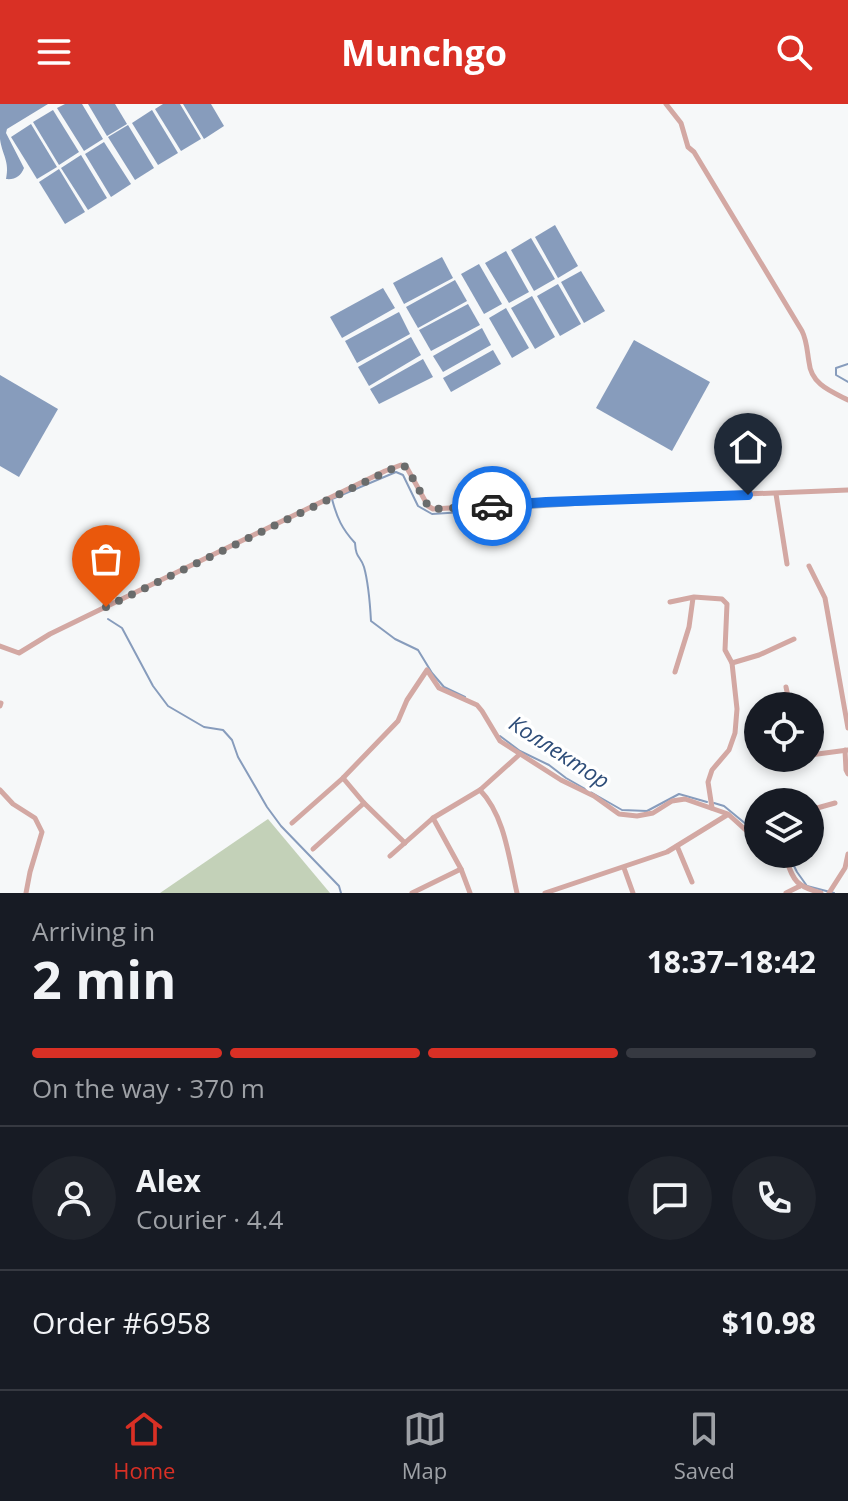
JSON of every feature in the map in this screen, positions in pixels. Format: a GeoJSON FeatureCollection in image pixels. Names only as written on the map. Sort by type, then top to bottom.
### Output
{"type":"FeatureCollection","features":[{"type":"Feature","properties":{"kind":"street"},"geometry":{"type":"LineString","coordinates":[[666,104],[684,129],[688,147],[694,152],[802,331],[813,377],[848,400]]}},
{"type":"Feature","properties":{"kind":"street"},"geometry":{"type":"LineString","coordinates":[[674,112],[678,104]]}},
{"type":"Feature","properties":{"kind":"street"},"geometry":{"type":"LineString","coordinates":[[0,646],[19,653],[50,634],[401,465],[407,468],[428,506],[433,509],[848,490]]}},
{"type":"Feature","properties":{"kind":"street"},"geometry":{"type":"LineString","coordinates":[[776,494],[787,564]]}},
{"type":"Feature","properties":{"kind":"street"},"geometry":{"type":"LineString","coordinates":[[809,566],[825,598],[848,728]]}},
{"type":"Feature","properties":{"kind":"street"},"geometry":{"type":"LineString","coordinates":[[675,672],[689,627],[693,598]]}},
{"type":"Feature","properties":{"kind":"street"},"geometry":{"type":"LineString","coordinates":[[670,602],[693,598],[722,599],[727,604],[725,650],[732,663],[737,709],[735,733],[729,750],[712,770],[708,782],[712,808]]}},
{"type":"Feature","properties":{"kind":"street"},"geometry":{"type":"LineString","coordinates":[[732,663],[794,639]]}},
{"type":"Feature","properties":{"kind":"street"},"geometry":{"type":"LineString","coordinates":[[292,823],[343,778],[398,721],[407,700],[427,670],[439,688],[477,705],[500,741],[619,814],[637,816],[653,813],[672,801],[685,799],[728,814],[743,828]]}},
{"type":"Feature","properties":{"kind":"street"},"geometry":{"type":"LineString","coordinates":[[786,687],[787,692]]}},
{"type":"Feature","properties":{"kind":"street"},"geometry":{"type":"LineString","coordinates":[[824,753],[846,750],[848,774]]}},
{"type":"Feature","properties":{"kind":"street"},"geometry":{"type":"LineString","coordinates":[[390,856],[433,818],[480,790],[520,754]]}},
{"type":"Feature","properties":{"kind":"street"},"geometry":{"type":"LineString","coordinates":[[343,778],[405,843]]}},
{"type":"Feature","properties":{"kind":"street"},"geometry":{"type":"LineString","coordinates":[[0,790],[13,804],[35,818],[42,832],[26,893]]}},
{"type":"Feature","properties":{"kind":"street"},"geometry":{"type":"LineString","coordinates":[[480,790],[490,800],[499,822],[517,893]]}},
{"type":"Feature","properties":{"kind":"street"},"geometry":{"type":"LineString","coordinates":[[313,849],[364,803]]}},
{"type":"Feature","properties":{"kind":"street"},"geometry":{"type":"LineString","coordinates":[[824,806],[835,803]]}},
{"type":"Feature","properties":{"kind":"street"},"geometry":{"type":"LineString","coordinates":[[545,893],[568,890],[667,852],[728,814]]}},
{"type":"Feature","properties":{"kind":"street"},"geometry":{"type":"LineString","coordinates":[[433,818],[461,869],[470,893]]}},
{"type":"Feature","properties":{"kind":"street"},"geometry":{"type":"LineString","coordinates":[[677,846],[692,882]]}},
{"type":"Feature","properties":{"kind":"street"},"geometry":{"type":"LineString","coordinates":[[829,893],[845,868],[848,854]]}},
{"type":"Feature","properties":{"kind":"street"},"geometry":{"type":"LineString","coordinates":[[624,868],[633,893]]}},
{"type":"Feature","properties":{"kind":"street"},"geometry":{"type":"LineString","coordinates":[[789,868],[800,886],[821,893]]}},
{"type":"Feature","properties":{"kind":"street"},"geometry":{"type":"LineString","coordinates":[[412,893],[461,869]]}},
{"type":"Feature","properties":{"kind":"street"},"geometry":{"type":"LineString","coordinates":[[786,893],[800,886]]}},
{"type":"Feature","properties":{"kind":"green space"},"geometry":{"type":"Polygon","coordinates":[[[268,819],[330,893],[160,893],[268,819]]]}},
{"type":"Feature","properties":{"kind":"water"},"geometry":{"type":"Polygon","coordinates":[[[0,104],[48,104],[7,129],[6,133],[24,168],[12,179],[6,179],[0,139],[0,104]]]}},
{"type":"Feature","properties":{"kind":"water"},"geometry":{"type":"Polygon","coordinates":[[[65,104],[82,104],[103,139],[84,151],[57,108],[65,104]]]}},
{"type":"Feature","properties":{"kind":"water"},"geometry":{"type":"Polygon","coordinates":[[[88,104],[115,104],[127,124],[107,136],[88,104]]]}},
{"type":"Feature","properties":{"kind":"water"},"geometry":{"type":"Polygon","coordinates":[[[163,104],[180,104],[201,139],[181,151],[155,109],[163,104]]]}},
{"type":"Feature","properties":{"kind":"water"},"geometry":{"type":"Polygon","coordinates":[[[183,104],[211,104],[224,126],[204,139],[183,104]]]}},
{"type":"Feature","properties":{"kind":"water"},"geometry":{"type":"Polygon","coordinates":[[[53,110],[79,152],[59,165],[33,122],[53,110]]]}},
{"type":"Feature","properties":{"kind":"water"},"geometry":{"type":"Polygon","coordinates":[[[152,110],[178,153],[158,165],[132,123],[152,110]]]}},
{"type":"Feature","properties":{"kind":"water"},"geometry":{"type":"Polygon","coordinates":[[[31,124],[57,167],[37,179],[11,137],[31,124]]]}},
{"type":"Feature","properties":{"kind":"water"},"geometry":{"type":"Polygon","coordinates":[[[128,125],[154,168],[135,180],[108,137],[128,125]]]}},
{"type":"Feature","properties":{"kind":"water"},"geometry":{"type":"Polygon","coordinates":[[[104,142],[131,184],[111,197],[85,154],[104,142]]]}},
{"type":"Feature","properties":{"kind":"water"},"geometry":{"type":"Polygon","coordinates":[[[81,155],[107,198],[88,210],[61,168],[81,155]]]}},
{"type":"Feature","properties":{"kind":"water"},"geometry":{"type":"Polygon","coordinates":[[[59,169],[85,212],[65,224],[39,182],[59,169]]]}},
{"type":"Feature","properties":{"kind":"water"},"geometry":{"type":"Polygon","coordinates":[[[555,225],[578,266],[558,278],[535,237],[555,225]]]}},
{"type":"Feature","properties":{"kind":"water"},"geometry":{"type":"Polygon","coordinates":[[[531,238],[555,279],[534,291],[511,250],[531,238]]]}},
{"type":"Feature","properties":{"kind":"water"},"geometry":{"type":"Polygon","coordinates":[[[506,251],[529,292],[509,303],[485,263],[506,251]]]}},
{"type":"Feature","properties":{"kind":"water"},"geometry":{"type":"Polygon","coordinates":[[[442,257],[453,278],[404,304],[393,283],[442,257]]]}},
{"type":"Feature","properties":{"kind":"water"},"geometry":{"type":"Polygon","coordinates":[[[479,264],[502,304],[484,314],[461,274],[479,264]]]}},
{"type":"Feature","properties":{"kind":"water"},"geometry":{"type":"Polygon","coordinates":[[[581,271],[605,311],[584,323],[561,282],[581,271]]]}},
{"type":"Feature","properties":{"kind":"water"},"geometry":{"type":"Polygon","coordinates":[[[455,280],[467,301],[418,328],[406,307],[455,280]]]}},
{"type":"Feature","properties":{"kind":"water"},"geometry":{"type":"Polygon","coordinates":[[[558,284],[581,324],[560,336],[537,296],[558,284]]]}},
{"type":"Feature","properties":{"kind":"water"},"geometry":{"type":"Polygon","coordinates":[[[383,288],[395,308],[342,338],[330,317],[383,288]]]}},
{"type":"Feature","properties":{"kind":"water"},"geometry":{"type":"Polygon","coordinates":[[[532,296],[555,337],[535,349],[511,308],[532,296]]]}},
{"type":"Feature","properties":{"kind":"water"},"geometry":{"type":"Polygon","coordinates":[[[468,304],[480,325],[431,351],[419,330],[468,304]]]}},
{"type":"Feature","properties":{"kind":"water"},"geometry":{"type":"Polygon","coordinates":[[[506,308],[529,348],[512,358],[489,318],[506,308]]]}},
{"type":"Feature","properties":{"kind":"water"},"geometry":{"type":"Polygon","coordinates":[[[399,312],[410,334],[357,363],[345,341],[399,312]]]}},
{"type":"Feature","properties":{"kind":"water"},"geometry":{"type":"Polygon","coordinates":[[[482,328],[491,345],[443,372],[433,356],[482,328]]]}},
{"type":"Feature","properties":{"kind":"water"},"geometry":{"type":"Polygon","coordinates":[[[411,337],[421,355],[369,386],[358,367],[411,337]]]}},
{"type":"Feature","properties":{"kind":"water"},"geometry":{"type":"Polygon","coordinates":[[[634,340],[710,382],[672,451],[596,408],[634,340]]]}},
{"type":"Feature","properties":{"kind":"water"},"geometry":{"type":"Polygon","coordinates":[[[493,350],[501,364],[451,392],[443,378],[493,350]]]}},
{"type":"Feature","properties":{"kind":"water"},"geometry":{"type":"Polygon","coordinates":[[[423,359],[433,377],[379,404],[370,389],[423,359]]]}},
{"type":"Feature","properties":{"kind":"water"},"geometry":{"type":"Polygon","coordinates":[[[0,375],[58,409],[19,477],[0,466],[0,375]]]}},
{"type":"Feature","properties":{"kind":"waterway","name":"Коллектор"},"geometry":{"type":"LineString","coordinates":[[848,364],[836,368],[836,375],[848,382]]}},
{"type":"Feature","properties":{"kind":"waterway","name":"Коллектор"},"geometry":{"type":"LineString","coordinates":[[465,697],[444,687],[418,650],[395,639],[371,621],[364,567],[355,543],[340,523],[332,499],[396,472],[403,475],[418,506],[432,514],[607,503]]}},
{"type":"Feature","properties":{"kind":"waterway"},"geometry":{"type":"LineString","coordinates":[[108,619],[122,628],[153,686],[168,706],[204,727],[223,730],[232,740],[238,757],[267,807],[281,826],[339,886],[341,893]]}},
{"type":"Feature","properties":{"kind":"waterway","name":"Коллектор"},"geometry":{"type":"LineString","coordinates":[[500,736],[520,751],[549,765],[622,810],[647,811],[679,794],[707,802]]}},
{"type":"Feature","properties":{"kind":"waterway","name":"Коллектор"},"geometry":{"type":"LineString","coordinates":[[714,803],[724,806],[744,822]]}},
{"type":"Feature","properties":{"kind":"waterway","name":"Коллектор"},"geometry":{"type":"LineString","coordinates":[[795,868],[807,886],[834,893]]}},
{"type":"Feature","properties":{"kind":"way so far"},"geometry":{"type":"LineString","coordinates":[[106,607],[398,466],[407,468],[428,506],[433,509],[492,506]]}},
{"type":"Feature","properties":{"kind":"route"},"geometry":{"type":"LineString","coordinates":[[492,506],[748,495]]}}]}
